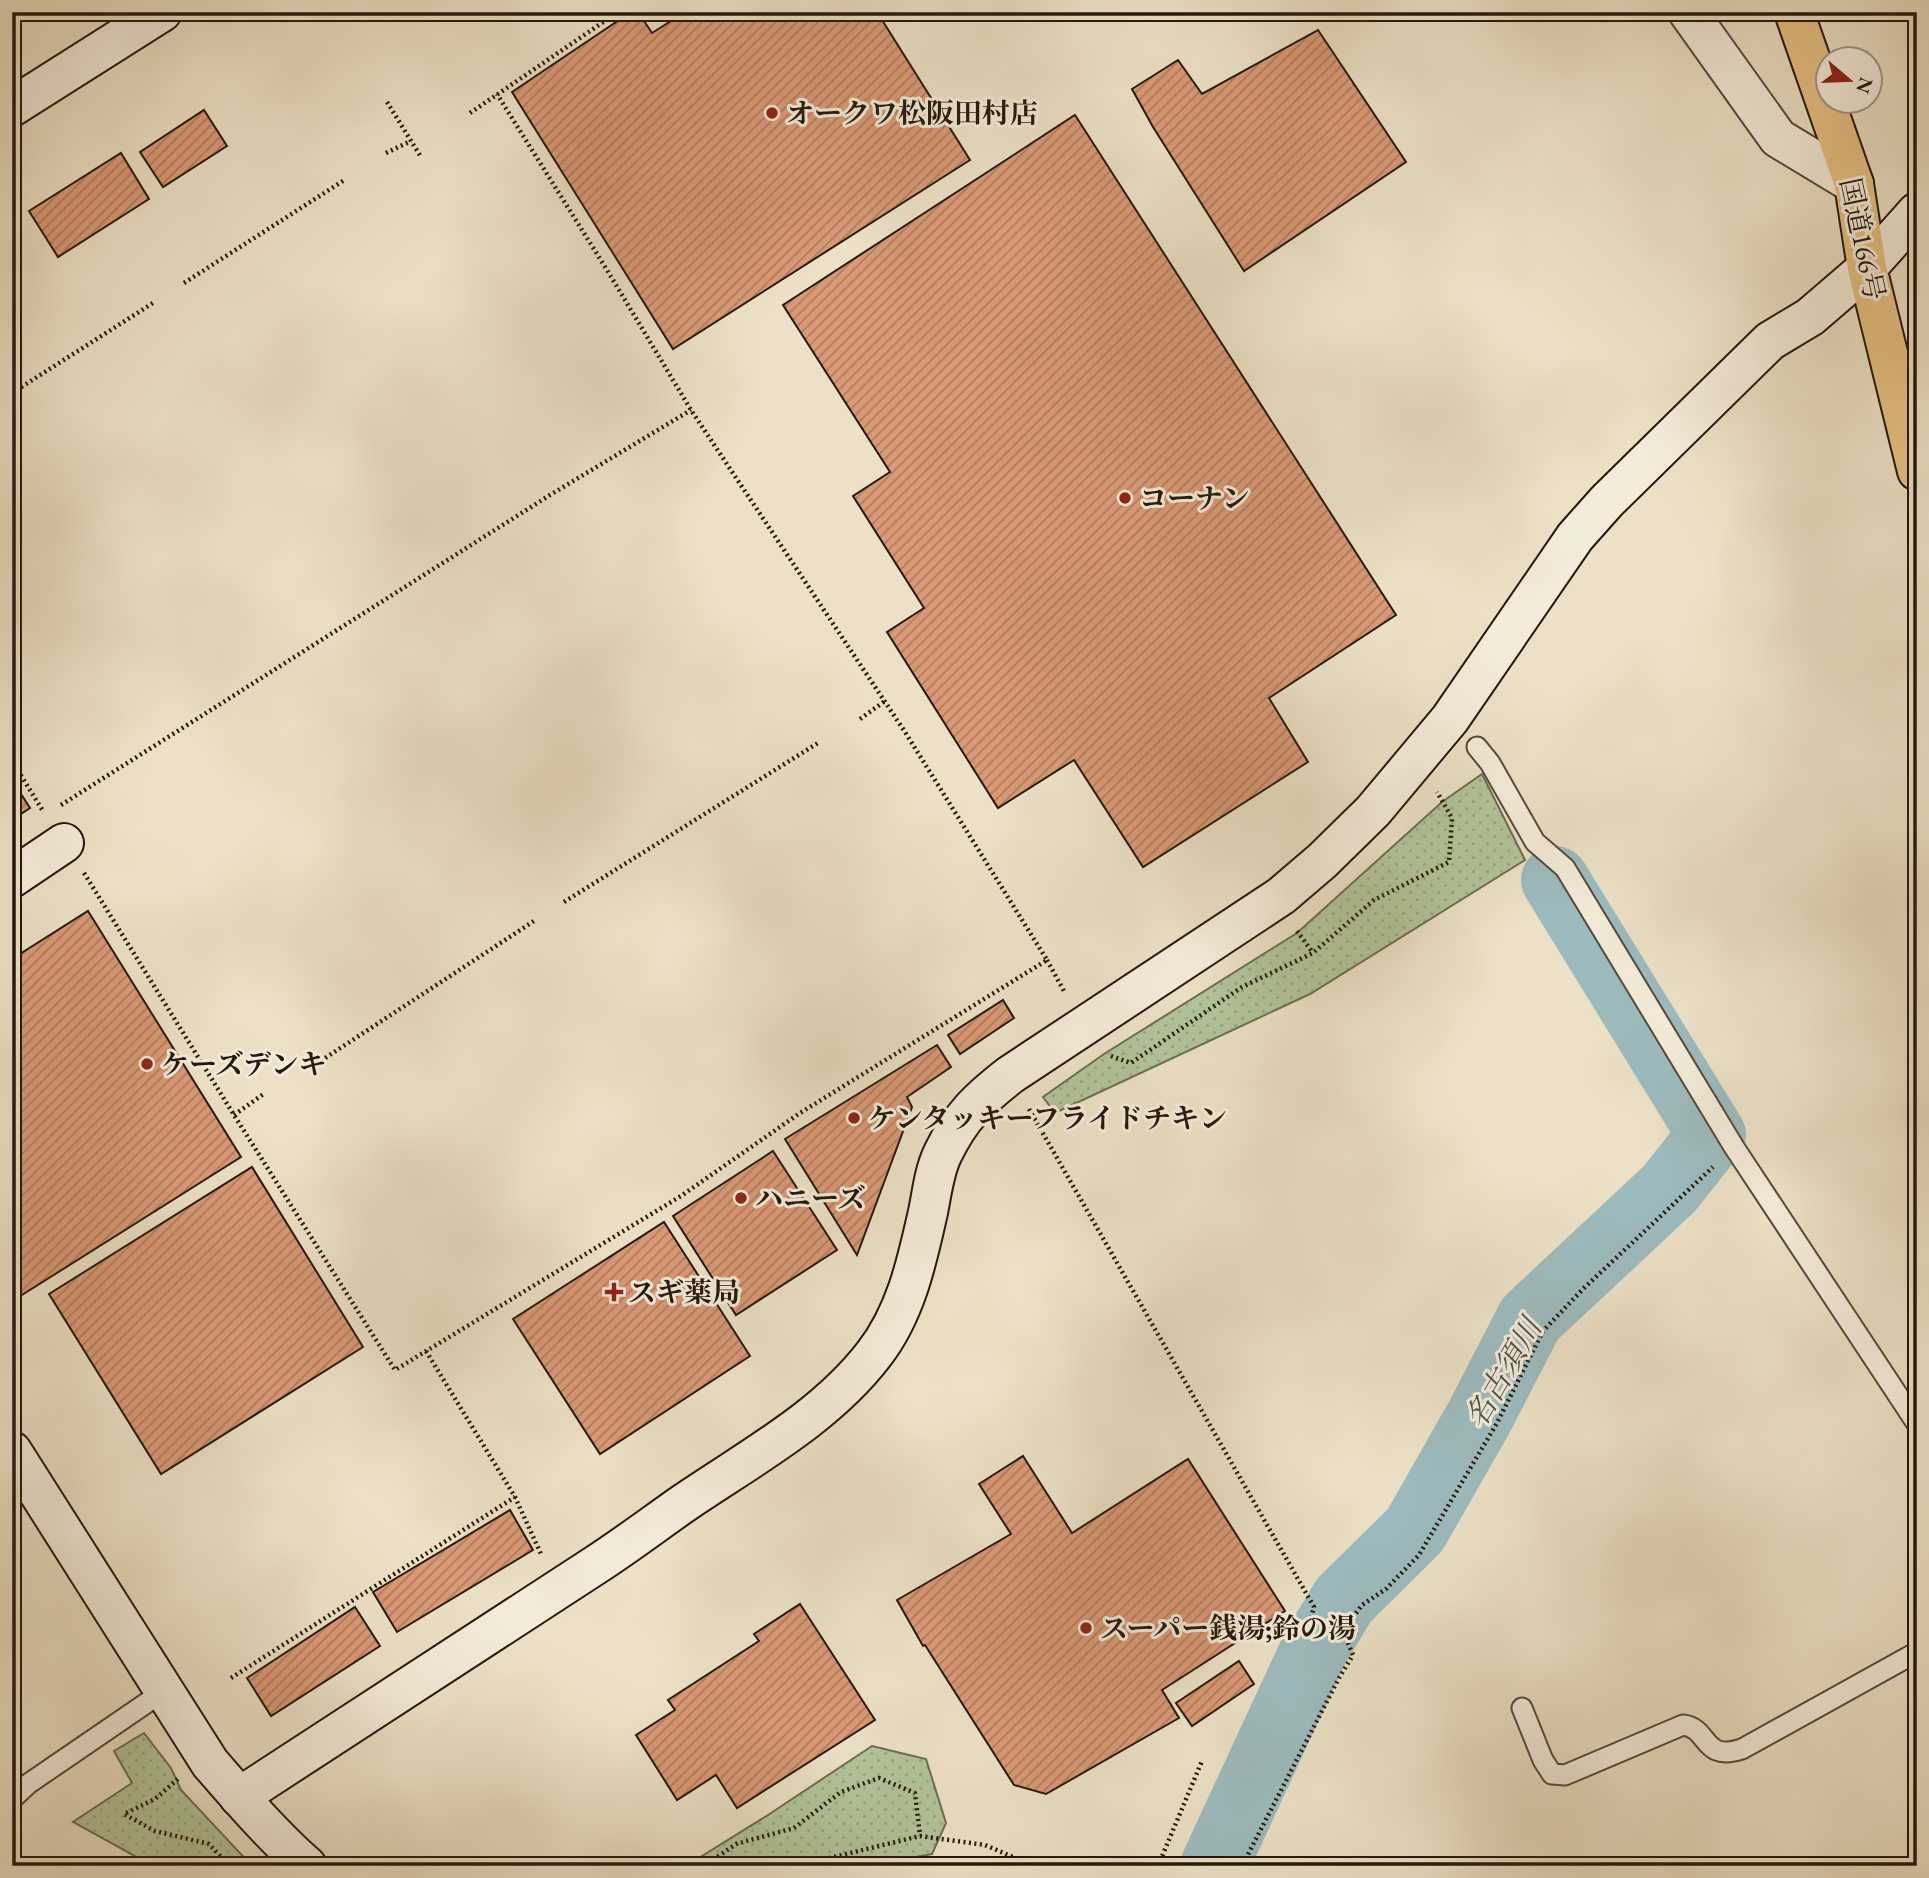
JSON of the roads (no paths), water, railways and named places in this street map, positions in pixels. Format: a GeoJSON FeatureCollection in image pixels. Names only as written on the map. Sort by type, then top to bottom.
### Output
{"type":"FeatureCollection","features":[{"type":"Feature","properties":{"kind":"highway","name":"国道166号"},"geometry":{"type":"LineString","coordinates":[[1794,12],[1854,184],[1867,268],[1917,471]]}},
{"type":"Feature","properties":{"kind":"street"},"geometry":{"type":"LineString","coordinates":[[12,107],[162,12]]}},
{"type":"Feature","properties":{"kind":"street"},"geometry":{"type":"LineString","coordinates":[[1688,12],[1778,138],[1854,184]]}},
{"type":"Feature","properties":{"kind":"street"},"geometry":{"type":"LineString","coordinates":[[239,1797],[597,1564],[803,1423],[842,1390],[874,1354],[892,1326],[908,1291],[941,1156],[959,1124],[978,1100],[1010,1075],[1281,896],[1322,861],[1373,811],[1450,719],[1575,537],[1607,501],[1770,341],[1810,317],[1867,268],[1917,212]]}},
{"type":"Feature","properties":{"kind":"street"},"geometry":{"type":"LineString","coordinates":[[12,878],[55,829]]}},
{"type":"Feature","properties":{"kind":"street"},"geometry":{"type":"LineString","coordinates":[[12,1451],[210,1763],[287,1848],[307,1866]]}},
{"type":"Feature","properties":{"kind":"lane"},"geometry":{"type":"LineString","coordinates":[[1477,747],[1490,763],[1535,842],[1565,868],[1734,1146],[1917,1424]]}},
{"type":"Feature","properties":{"kind":"lane"},"geometry":{"type":"LineString","coordinates":[[1522,1708],[1543,1760],[1552,1774],[1565,1775],[1683,1725],[1692,1727],[1713,1749],[1727,1754],[1742,1749],[1917,1653]]}},
{"type":"Feature","properties":{"kind":"lane"},"geometry":{"type":"LineString","coordinates":[[12,1799],[28,1784],[164,1691]]}},
{"type":"Feature","properties":{"kind":"waterway","name":"名古須川"},"geometry":{"type":"LineString","coordinates":[[1214,1866],[1315,1648],[1344,1600],[1415,1530],[1480,1416],[1530,1319],[1669,1189],[1712,1135],[1555,880]]}},
{"type":"Feature","properties":{"kind":"place","name":"オークワ松阪田村店"},"geometry":{"type":"Point","coordinates":[772,113]}},
{"type":"Feature","properties":{"kind":"place","name":"コーナン"},"geometry":{"type":"Point","coordinates":[1125,498]}},
{"type":"Feature","properties":{"kind":"place","name":"ケーズデンキ"},"geometry":{"type":"Point","coordinates":[147,1064]}},
{"type":"Feature","properties":{"kind":"place","name":"ケンタッキーフライドチキン"},"geometry":{"type":"Point","coordinates":[854,1118]}},
{"type":"Feature","properties":{"kind":"place","name":"ハニーズ"},"geometry":{"type":"Point","coordinates":[741,1198]}},
{"type":"Feature","properties":{"kind":"place","name":"スギ薬局"},"geometry":{"type":"Point","coordinates":[614,1292]}},
{"type":"Feature","properties":{"kind":"place","name":"スーパー銭湯;鈴の湯"},"geometry":{"type":"Point","coordinates":[1086,1628]}}]}
